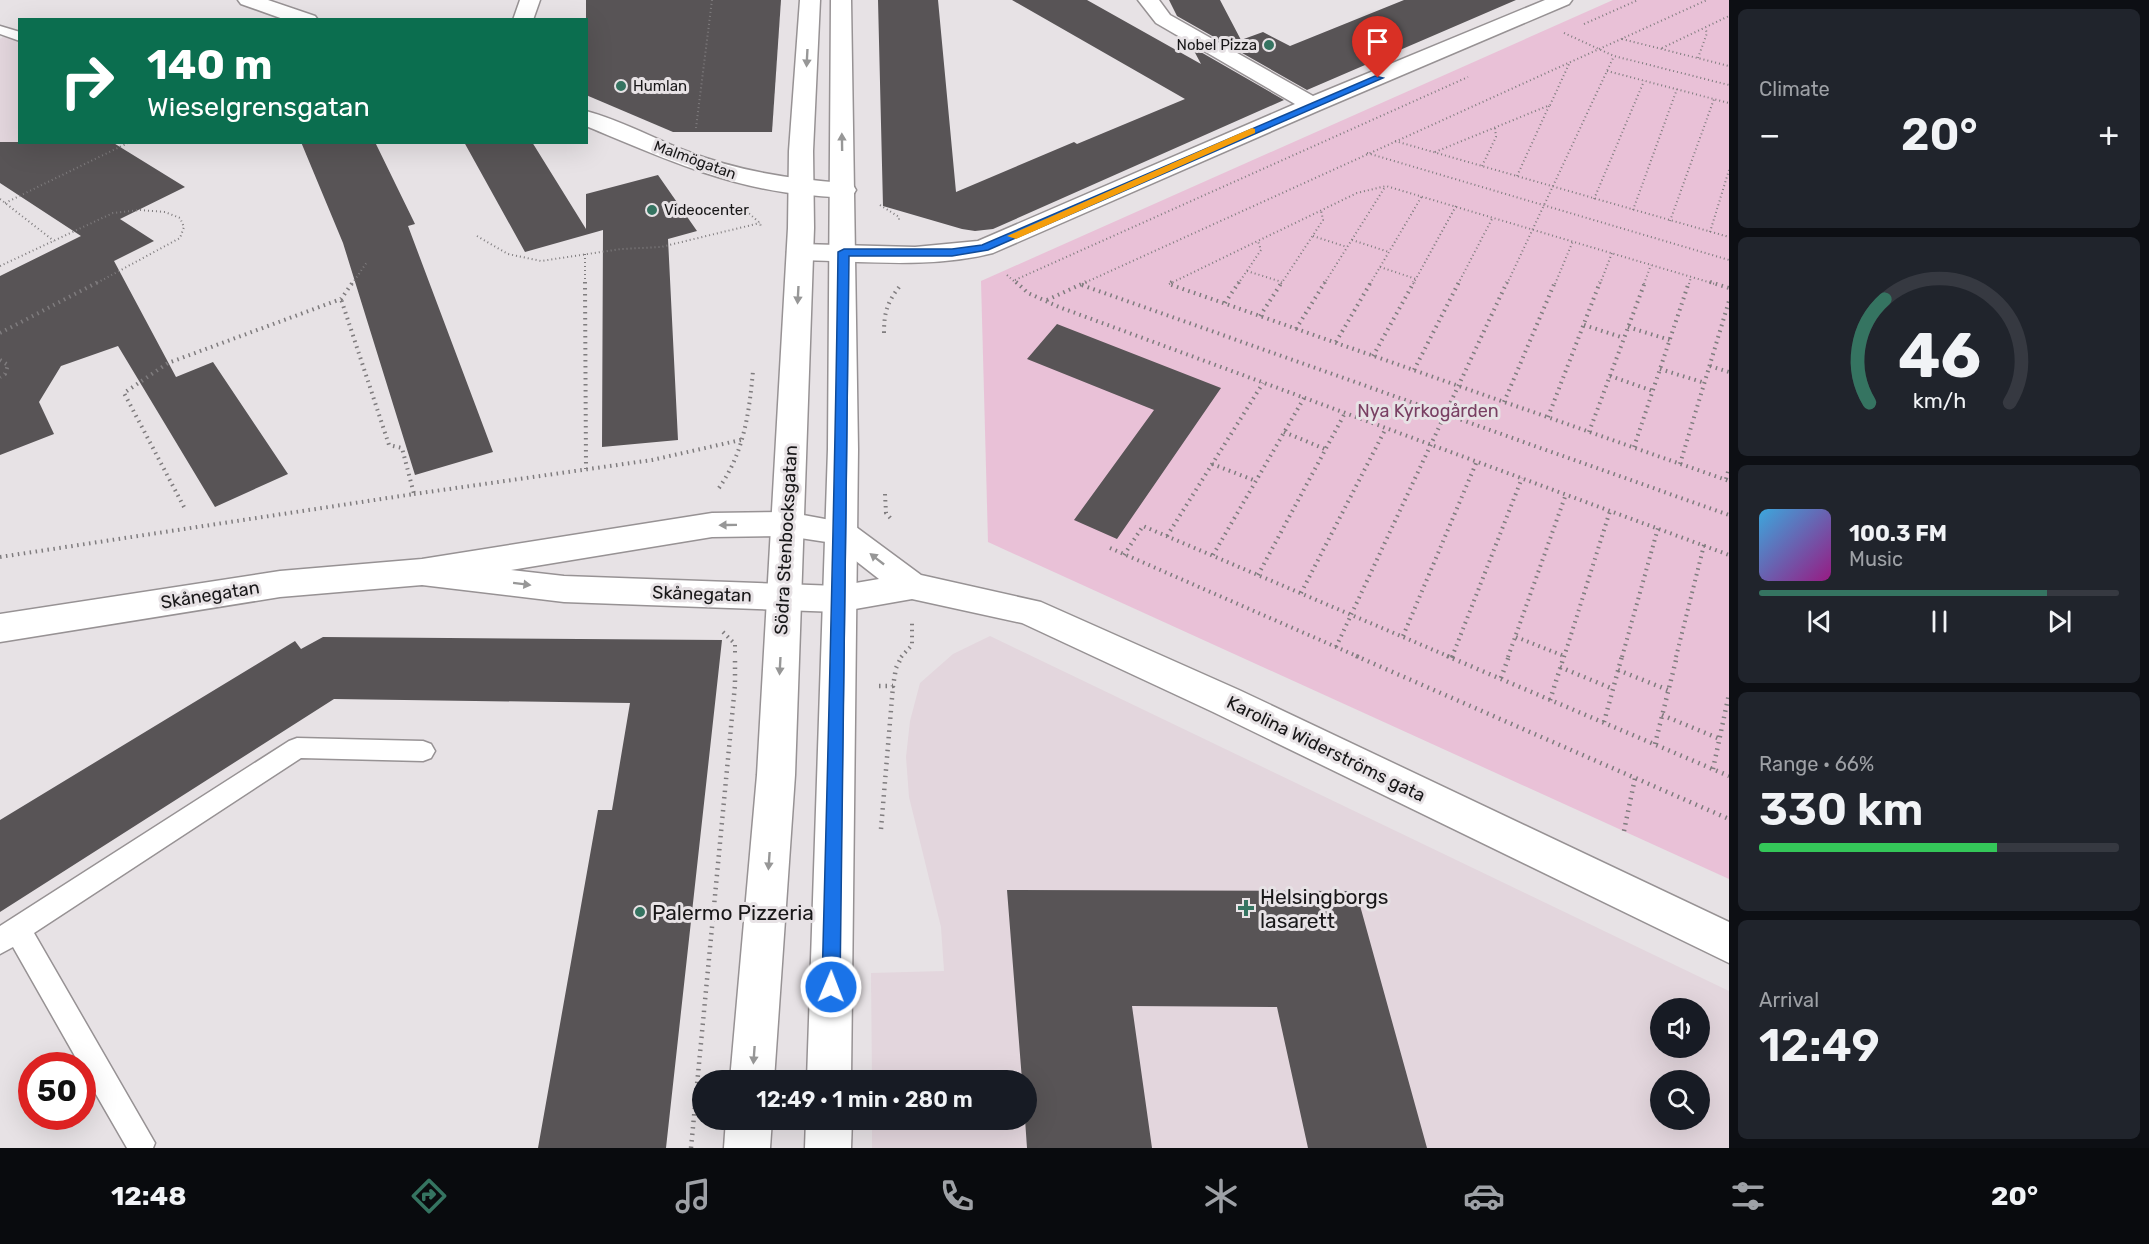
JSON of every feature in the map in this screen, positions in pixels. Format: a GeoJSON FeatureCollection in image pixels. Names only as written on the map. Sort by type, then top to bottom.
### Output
{"type":"FeatureCollection","features":[{"type":"Feature","properties":{"kind":"street"},"geometry":{"type":"LineString","coordinates":[[248,0],[302,18]]}},
{"type":"Feature","properties":{"kind":"street"},"geometry":{"type":"LineString","coordinates":[[524,18],[530,0]]}},
{"type":"Feature","properties":{"kind":"street","name":"Södra Stenbocksgatan"},"geometry":{"type":"LineString","coordinates":[[753,1070],[776,775],[800,252],[801,151],[810,0]]}},
{"type":"Feature","properties":{"kind":"street"},"geometry":{"type":"LineString","coordinates":[[829,1070],[841,532],[844,190],[841,0]]}},
{"type":"Feature","properties":{"kind":"street"},"geometry":{"type":"LineString","coordinates":[[1148,0],[1163,19],[1312,105]]}},
{"type":"Feature","properties":{"kind":"street"},"geometry":{"type":"LineString","coordinates":[[800,252],[901,254],[977,249],[1010,238],[1312,105],[1562,0]]}},
{"type":"Feature","properties":{"kind":"street","name":"Malmögatan"},"geometry":{"type":"LineString","coordinates":[[588,119],[735,176],[802,188],[844,190]]}},
{"type":"Feature","properties":{"kind":"street","name":"Skånegatan"},"geometry":{"type":"LineString","coordinates":[[0,628],[280,584],[422,572],[712,525],[787,524],[841,532]]}},
{"type":"Feature","properties":{"kind":"street"},"geometry":{"type":"LineString","coordinates":[[841,532],[912,586]]}},
{"type":"Feature","properties":{"kind":"street","name":"Skånegatan"},"geometry":{"type":"LineString","coordinates":[[422,572],[564,588],[838,599],[912,586]]}},
{"type":"Feature","properties":{"kind":"street","name":"Karolina Widerströms gata"},"geometry":{"type":"LineString","coordinates":[[912,586],[1029,611],[1237,706],[1729,943]]}},
{"type":"Feature","properties":{"kind":"street"},"geometry":{"type":"LineString","coordinates":[[747,1148],[748,1130]]}},
{"type":"Feature","properties":{"kind":"street"},"geometry":{"type":"LineString","coordinates":[[828,1148],[829,1130]]}},
{"type":"Feature","properties":{"kind":"lane"},"geometry":{"type":"LineString","coordinates":[[0,30],[18,36]]}},
{"type":"Feature","properties":{"kind":"lane"},"geometry":{"type":"LineString","coordinates":[[140,1143],[9,935],[297,748],[423,751]]}},
{"type":"Feature","properties":{"kind":"path"},"geometry":{"type":"LineString","coordinates":[[696,133],[712,0]]}},
{"type":"Feature","properties":{"kind":"path"},"geometry":{"type":"LineString","coordinates":[[1564,33],[1638,0]]}},
{"type":"Feature","properties":{"kind":"path"},"geometry":{"type":"LineString","coordinates":[[1046,300],[1707,0]]}},
{"type":"Feature","properties":{"kind":"path"},"geometry":{"type":"LineString","coordinates":[[1661,49],[1729,16]]}},
{"type":"Feature","properties":{"kind":"path"},"geometry":{"type":"LineString","coordinates":[[1698,58],[1707,33],[1705,28]]}},
{"type":"Feature","properties":{"kind":"path"},"geometry":{"type":"LineString","coordinates":[[1558,30],[1614,56],[1729,85]]}},
{"type":"Feature","properties":{"kind":"path"},"geometry":{"type":"LineString","coordinates":[[1620,39],[1729,66]]}},
{"type":"Feature","properties":{"kind":"path"},"geometry":{"type":"LineString","coordinates":[[1336,647],[1614,56]]}},
{"type":"Feature","properties":{"kind":"path"},"geometry":{"type":"LineString","coordinates":[[1517,176],[1570,62]]}},
{"type":"Feature","properties":{"kind":"path"},"geometry":{"type":"LineString","coordinates":[[1607,71],[1729,103]]}},
{"type":"Feature","properties":{"kind":"path"},"geometry":{"type":"LineString","coordinates":[[1015,280],[1478,72]]}},
{"type":"Feature","properties":{"kind":"path"},"geometry":{"type":"LineString","coordinates":[[1594,199],[1644,81]]}},
{"type":"Feature","properties":{"kind":"path"},"geometry":{"type":"LineString","coordinates":[[1633,210],[1677,89]]}},
{"type":"Feature","properties":{"kind":"path"},"geometry":{"type":"LineString","coordinates":[[1670,220],[1714,99]]}},
{"type":"Feature","properties":{"kind":"path"},"geometry":{"type":"LineString","coordinates":[[1434,153],[1550,105]]}},
{"type":"Feature","properties":{"kind":"path"},"geometry":{"type":"LineString","coordinates":[[1482,166],[1496,137],[1495,128]]}},
{"type":"Feature","properties":{"kind":"path"},"geometry":{"type":"LineString","coordinates":[[1395,141],[1729,237]]}},
{"type":"Feature","properties":{"kind":"path"},"geometry":{"type":"LineString","coordinates":[[5,203],[126,144]]}},
{"type":"Feature","properties":{"kind":"path"},"geometry":{"type":"LineString","coordinates":[[1367,153],[1729,260]]}},
{"type":"Feature","properties":{"kind":"path"},"geometry":{"type":"LineString","coordinates":[[1710,232],[1729,170]]}},
{"type":"Feature","properties":{"kind":"path"},"geometry":{"type":"LineString","coordinates":[[1296,328],[1386,186]]}},
{"type":"Feature","properties":{"kind":"path"},"geometry":{"type":"LineString","coordinates":[[1729,288],[1386,186],[1357,193],[1169,284],[1728,480],[1729,468]]}},
{"type":"Feature","properties":{"kind":"path"},"geometry":{"type":"LineString","coordinates":[[1336,342],[1422,196]]}},
{"type":"Feature","properties":{"kind":"path"},"geometry":{"type":"LineString","coordinates":[[0,199],[54,241]]}},
{"type":"Feature","properties":{"kind":"path"},"geometry":{"type":"LineString","coordinates":[[1373,356],[1456,206]]}},
{"type":"Feature","properties":{"kind":"path"},"geometry":{"type":"LineString","coordinates":[[0,266],[113,213],[140,210],[165,212],[180,218],[184,226],[180,238],[165,248],[0,333]]}},
{"type":"Feature","properties":{"kind":"path"},"geometry":{"type":"LineString","coordinates":[[1260,316],[1323,220],[1321,210]]}},
{"type":"Feature","properties":{"kind":"path"},"geometry":{"type":"LineString","coordinates":[[1414,370],[1493,217]]}},
{"type":"Feature","properties":{"kind":"path"},"geometry":{"type":"LineString","coordinates":[[477,236],[508,254],[541,261],[621,249],[661,247],[760,223]]}},
{"type":"Feature","properties":{"kind":"path"},"geometry":{"type":"LineString","coordinates":[[1313,236],[1347,247]]}},
{"type":"Feature","properties":{"kind":"path"},"geometry":{"type":"LineString","coordinates":[[1352,240],[1389,252]]}},
{"type":"Feature","properties":{"kind":"path"},"geometry":{"type":"LineString","coordinates":[[1225,303],[1261,250],[1258,241]]}},
{"type":"Feature","properties":{"kind":"path"},"geometry":{"type":"LineString","coordinates":[[1504,402],[1573,241]]}},
{"type":"Feature","properties":{"kind":"path"},"geometry":{"type":"LineString","coordinates":[[977,249],[1028,293],[1059,307],[1729,555]]}},
{"type":"Feature","properties":{"kind":"path"},"geometry":{"type":"LineString","coordinates":[[1548,417],[1612,253]]}},
{"type":"Feature","properties":{"kind":"path"},"geometry":{"type":"LineString","coordinates":[[585,254],[586,469]]}},
{"type":"Feature","properties":{"kind":"path"},"geometry":{"type":"LineString","coordinates":[[184,507],[124,393],[168,363],[341,299],[367,262]]}},
{"type":"Feature","properties":{"kind":"path"},"geometry":{"type":"LineString","coordinates":[[1589,432],[1651,265]]}},
{"type":"Feature","properties":{"kind":"path"},"geometry":{"type":"LineString","coordinates":[[1380,267],[1416,279]]}},
{"type":"Feature","properties":{"kind":"path"},"geometry":{"type":"LineString","coordinates":[[1247,271],[1282,282]]}},
{"type":"Feature","properties":{"kind":"path"},"geometry":{"type":"LineString","coordinates":[[1634,447],[1691,277]]}},
{"type":"Feature","properties":{"kind":"path"},"geometry":{"type":"LineString","coordinates":[[1081,284],[1729,514]]}},
{"type":"Feature","properties":{"kind":"path"},"geometry":{"type":"LineString","coordinates":[[341,299],[389,445],[402,448],[414,494]]}},
{"type":"Feature","properties":{"kind":"path"},"geometry":{"type":"LineString","coordinates":[[1680,464],[1729,301]]}},
{"type":"Feature","properties":{"kind":"path"},"geometry":{"type":"LineString","coordinates":[[1584,325],[1624,338]]}},
{"type":"Feature","properties":{"kind":"path"},"geometry":{"type":"LineString","coordinates":[[1628,327],[1670,340]]}},
{"type":"Feature","properties":{"kind":"path"},"geometry":{"type":"LineString","coordinates":[[0,360],[8,365],[5,374],[0,377]]}},
{"type":"Feature","properties":{"kind":"path"},"geometry":{"type":"LineString","coordinates":[[1710,366],[1729,372]]}},
{"type":"Feature","properties":{"kind":"path"},"geometry":{"type":"LineString","coordinates":[[1660,369],[1705,383]]}},
{"type":"Feature","properties":{"kind":"path"},"geometry":{"type":"LineString","coordinates":[[1610,376],[1653,391]]}},
{"type":"Feature","properties":{"kind":"path"},"geometry":{"type":"LineString","coordinates":[[1167,536],[1263,383]]}},
{"type":"Feature","properties":{"kind":"path"},"geometry":{"type":"LineString","coordinates":[[1213,555],[1304,398]]}},
{"type":"Feature","properties":{"kind":"path"},"geometry":{"type":"LineString","coordinates":[[1258,575],[1345,413]]}},
{"type":"Feature","properties":{"kind":"path"},"geometry":{"type":"LineString","coordinates":[[1301,593],[1386,428]]}},
{"type":"Feature","properties":{"kind":"path"},"geometry":{"type":"LineString","coordinates":[[1284,432],[1325,449]]}},
{"type":"Feature","properties":{"kind":"path"},"geometry":{"type":"LineString","coordinates":[[0,557],[652,460],[746,438]]}},
{"type":"Feature","properties":{"kind":"path"},"geometry":{"type":"LineString","coordinates":[[1402,636],[1477,461]]}},
{"type":"Feature","properties":{"kind":"path"},"geometry":{"type":"LineString","coordinates":[[1212,464],[1256,481]]}},
{"type":"Feature","properties":{"kind":"path"},"geometry":{"type":"LineString","coordinates":[[1452,658],[1522,478]]}},
{"type":"Feature","properties":{"kind":"path"},"geometry":{"type":"LineString","coordinates":[[1501,678],[1566,494]]}},
{"type":"Feature","properties":{"kind":"path"},"geometry":{"type":"LineString","coordinates":[[1550,700],[1610,511]]}},
{"type":"Feature","properties":{"kind":"path"},"geometry":{"type":"LineString","coordinates":[[1124,555],[1143,526],[1729,776]]}},
{"type":"Feature","properties":{"kind":"path"},"geometry":{"type":"LineString","coordinates":[[1604,722],[1658,528]]}},
{"type":"Feature","properties":{"kind":"path"},"geometry":{"type":"LineString","coordinates":[[1655,744],[1704,545]]}},
{"type":"Feature","properties":{"kind":"path"},"geometry":{"type":"LineString","coordinates":[[1110,548],[1729,819]]}},
{"type":"Feature","properties":{"kind":"path"},"geometry":{"type":"LineString","coordinates":[[1516,637],[1564,656]]}},
{"type":"Feature","properties":{"kind":"path"},"geometry":{"type":"LineString","coordinates":[[1560,667],[1613,689]]}},
{"type":"Feature","properties":{"kind":"path"},"geometry":{"type":"LineString","coordinates":[[1618,670],[1668,690]]}},
{"type":"Feature","properties":{"kind":"path"},"geometry":{"type":"LineString","coordinates":[[881,834],[893,686]]}},
{"type":"Feature","properties":{"kind":"path"},"geometry":{"type":"LineString","coordinates":[[1713,769],[1729,694]]}},
{"type":"Feature","properties":{"kind":"path"},"geometry":{"type":"LineString","coordinates":[[1662,715],[1720,739]]}},
{"type":"Feature","properties":{"kind":"path"},"geometry":{"type":"LineString","coordinates":[[1624,831],[1635,778]]}},
{"type":"Feature","properties":{"kind":"shaded area"},"geometry":{"type":"Polygon","coordinates":[[[7,35],[18,40],[18,144],[114,144],[25,189],[0,171],[0,39],[7,35]]]}},
{"type":"Feature","properties":{"kind":"shaded area","name":"Helsingborgs lasarett"},"geometry":{"type":"Polygon","coordinates":[[[990,636],[1729,991],[1729,1148],[872,1148],[872,1130],[1037,1130],[1037,1070],[872,1070],[871,973],[944,971],[941,927],[909,797],[906,757],[910,721],[920,683],[953,654],[990,636]]]}},
{"type":"Feature","properties":{"kind":"green space","name":"Nya Kyrkogården"},"geometry":{"type":"Polygon","coordinates":[[[1613,0],[1729,0],[1729,879],[988,542],[981,281],[1613,0]]]}},
{"type":"Feature","properties":{"kind":"building"},"geometry":{"type":"Polygon","coordinates":[[[586,0],[781,0],[772,132],[673,132],[588,96],[588,18],[586,18],[586,0]]]}},
{"type":"Feature","properties":{"kind":"building"},"geometry":{"type":"Polygon","coordinates":[[[878,0],[938,0],[956,192],[1074,142],[1077,144],[1185,99],[1012,0],[1087,0],[1201,64],[1192,47],[1284,100],[993,229],[975,231],[962,229],[883,206],[878,0]]]}},
{"type":"Feature","properties":{"kind":"building"},"geometry":{"type":"Polygon","coordinates":[[[1169,0],[1220,0],[1241,40],[1263,32],[1290,46],[1404,0],[1516,0],[1307,90],[1177,16],[1169,0]]]}},
{"type":"Feature","properties":{"kind":"building"},"geometry":{"type":"Polygon","coordinates":[[[0,142],[115,144],[185,187],[120,219],[154,241],[114,261],[176,377],[213,362],[288,474],[215,507],[118,346],[61,366],[39,402],[54,434],[0,455],[0,276],[81,236],[0,183],[0,142]]]}},
{"type":"Feature","properties":{"kind":"building"},"geometry":{"type":"Polygon","coordinates":[[[302,144],[376,144],[415,224],[408,226],[493,452],[415,475],[343,243],[302,144]]]}},
{"type":"Feature","properties":{"kind":"building"},"geometry":{"type":"Polygon","coordinates":[[[465,144],[533,144],[586,229],[586,194],[658,175],[697,231],[668,239],[678,440],[602,447],[603,230],[525,252],[465,144]]]}},
{"type":"Feature","properties":{"kind":"building"},"geometry":{"type":"Polygon","coordinates":[[[1057,324],[1221,388],[1117,539],[1074,520],[1154,410],[1027,359],[1057,324]]]}},
{"type":"Feature","properties":{"kind":"building"},"geometry":{"type":"Polygon","coordinates":[[[323,637],[722,640],[666,1148],[538,1148],[598,810],[612,810],[630,703],[334,699],[0,912],[0,820],[295,641],[301,649],[323,637]]]}},
{"type":"Feature","properties":{"kind":"building"},"geometry":{"type":"Polygon","coordinates":[[[1007,890],[1356,891],[1427,1148],[1308,1148],[1277,1007],[1132,1006],[1152,1148],[1027,1148],[1026,1130],[1037,1130],[1037,1070],[1021,1070],[1007,890]]]}},
{"type":"Feature","properties":{"kind":"slow traffic"},"geometry":{"type":"LineString","coordinates":[[1013,236],[1252,131]]}},
{"type":"Feature","properties":{"kind":"place","name":"Nobel Pizza"},"geometry":{"type":"Point","coordinates":[1269,45]}},
{"type":"Feature","properties":{"kind":"place","name":"Humlan"},"geometry":{"type":"Point","coordinates":[621,86]}},
{"type":"Feature","properties":{"kind":"place","name":"Videocenter"},"geometry":{"type":"Point","coordinates":[652,210]}},
{"type":"Feature","properties":{"kind":"place","name":"Helsingborgs lasarett"},"geometry":{"type":"Point","coordinates":[1246,908]}},
{"type":"Feature","properties":{"kind":"place","name":"Palermo Pizzeria"},"geometry":{"type":"Point","coordinates":[640,912]}},
{"type":"Feature","properties":{"kind":"route"},"geometry":{"type":"LineString","coordinates":[[831,987],[841,532],[844,252],[901,254],[969,251],[984,248],[1378,78]]}}]}
